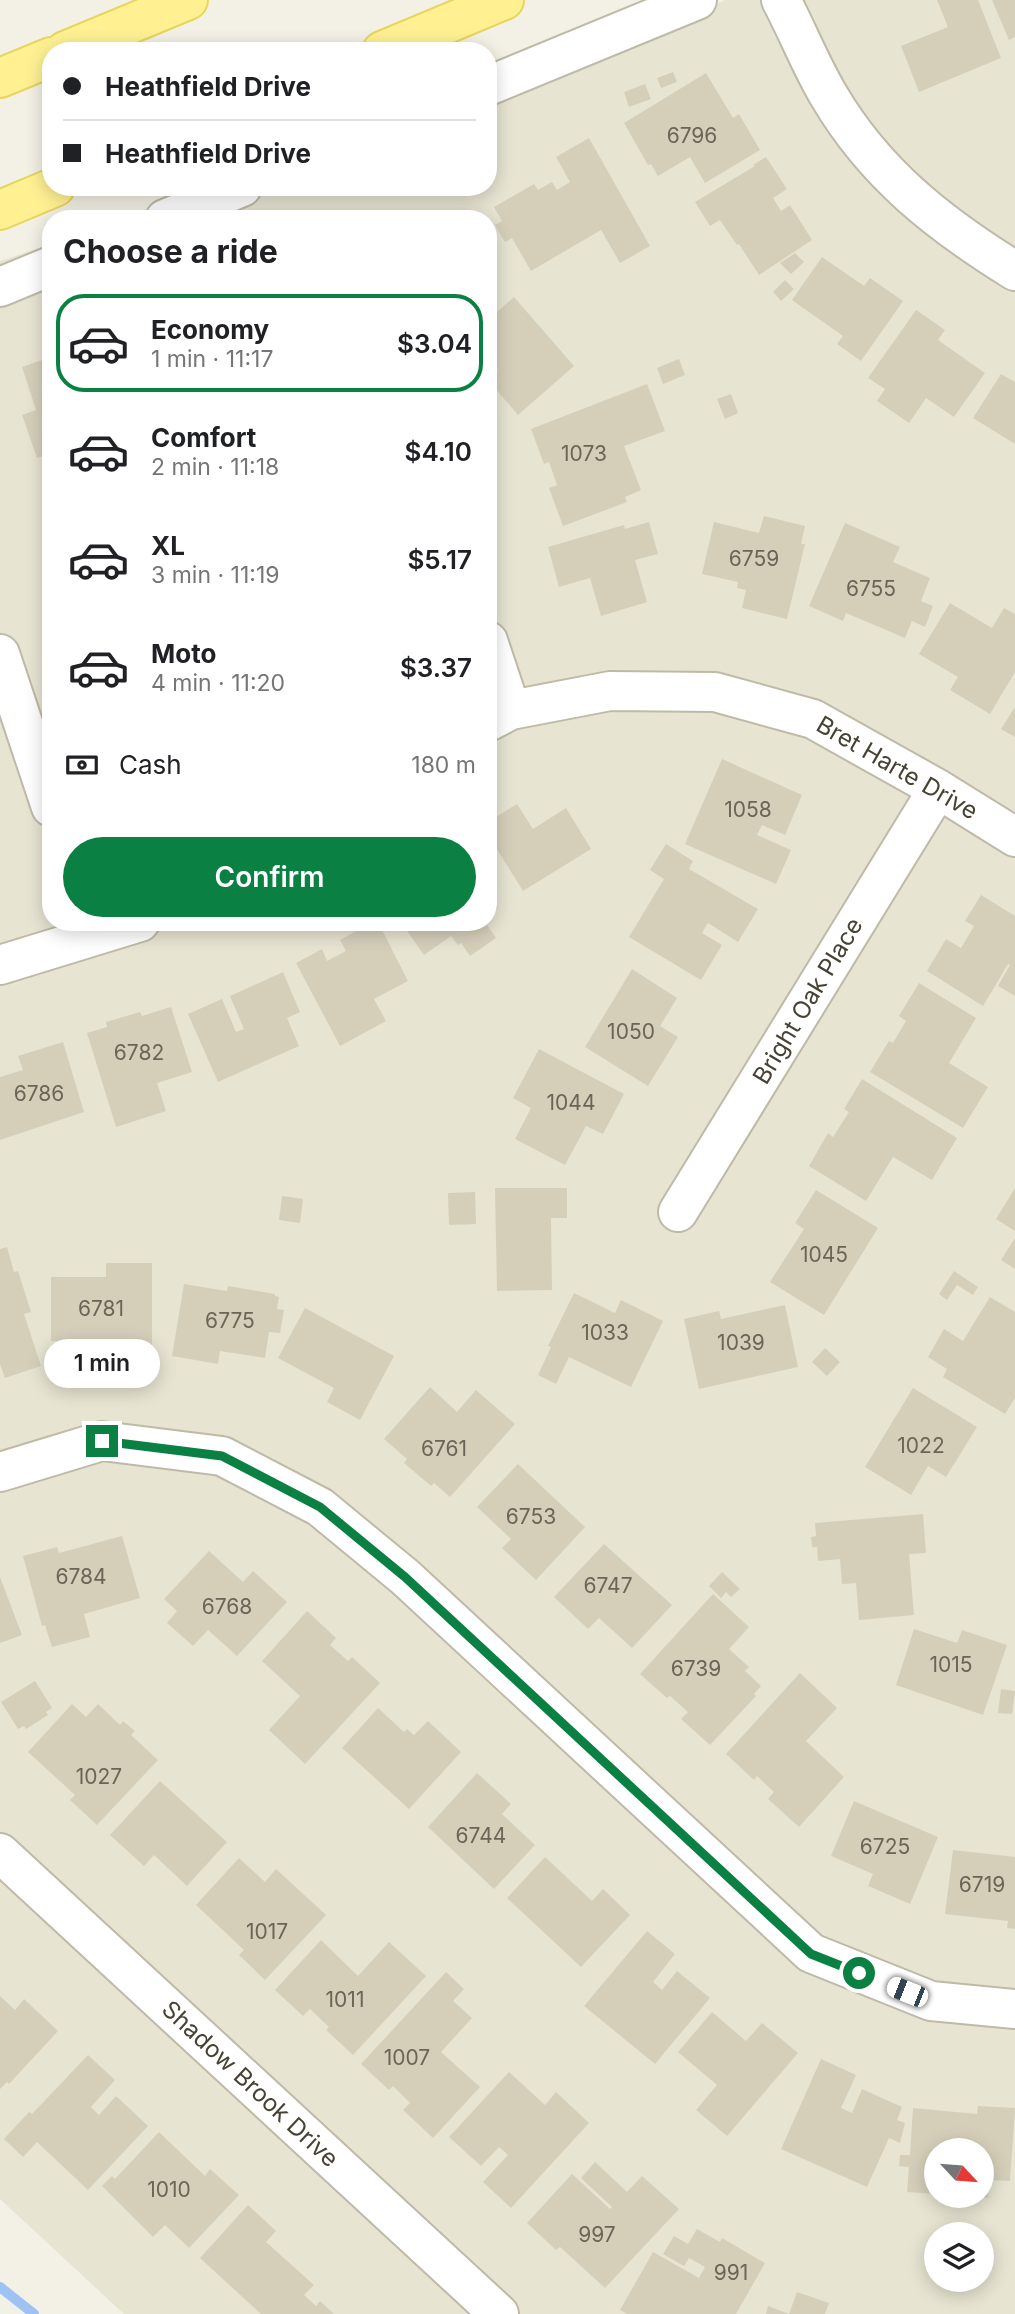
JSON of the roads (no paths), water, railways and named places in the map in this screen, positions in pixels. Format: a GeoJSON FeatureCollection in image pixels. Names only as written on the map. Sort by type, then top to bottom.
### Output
{"type":"FeatureCollection","features":[{"type":"Feature","properties":{"kind":"main road"},"geometry":{"type":"LineString","coordinates":[[87,42],[188,0]]}},
{"type":"Feature","properties":{"kind":"main road"},"geometry":{"type":"LineString","coordinates":[[404,42],[504,0]]}},
{"type":"Feature","properties":{"kind":"main road"},"geometry":{"type":"LineString","coordinates":[[0,78],[42,61]]}},
{"type":"Feature","properties":{"kind":"main road"},"geometry":{"type":"LineString","coordinates":[[0,210],[42,192]]}},
{"type":"Feature","properties":{"kind":"street"},"geometry":{"type":"LineString","coordinates":[[497,82],[697,0]]}},
{"type":"Feature","properties":{"kind":"street"},"geometry":{"type":"LineString","coordinates":[[781,0],[829,96],[868,152],[922,207],[963,239],[1015,271]]}},
{"type":"Feature","properties":{"kind":"street"},"geometry":{"type":"LineString","coordinates":[[187,210],[220,196]]}},
{"type":"Feature","properties":{"kind":"street"},"geometry":{"type":"LineString","coordinates":[[0,286],[42,270]]}},
{"type":"Feature","properties":{"kind":"street"},"geometry":{"type":"LineString","coordinates":[[0,654],[42,780]]}},
{"type":"Feature","properties":{"kind":"street","name":"Bret Harte Drive"},"geometry":{"type":"LineString","coordinates":[[500,716],[610,691],[715,692],[813,719],[938,789],[1015,837]]}},
{"type":"Feature","properties":{"kind":"street"},"geometry":{"type":"LineString","coordinates":[[497,697],[500,716]]}},
{"type":"Feature","properties":{"kind":"street","name":"Bright Oak Place"},"geometry":{"type":"LineString","coordinates":[[678,1212],[938,789]]}},
{"type":"Feature","properties":{"kind":"street"},"geometry":{"type":"LineString","coordinates":[[0,965],[86,931]]}},
{"type":"Feature","properties":{"kind":"street"},"geometry":{"type":"LineString","coordinates":[[0,1472],[102,1441],[222,1456],[320,1507],[405,1577],[811,1954],[931,2001],[1015,2009]]}},
{"type":"Feature","properties":{"kind":"street","name":"Shadow Brook Drive"},"geometry":{"type":"LineString","coordinates":[[0,1853],[499,2314]]}},
{"type":"Feature","properties":{"kind":"waterway"},"geometry":{"type":"LineString","coordinates":[[0,2287],[34,2314]]}}]}
